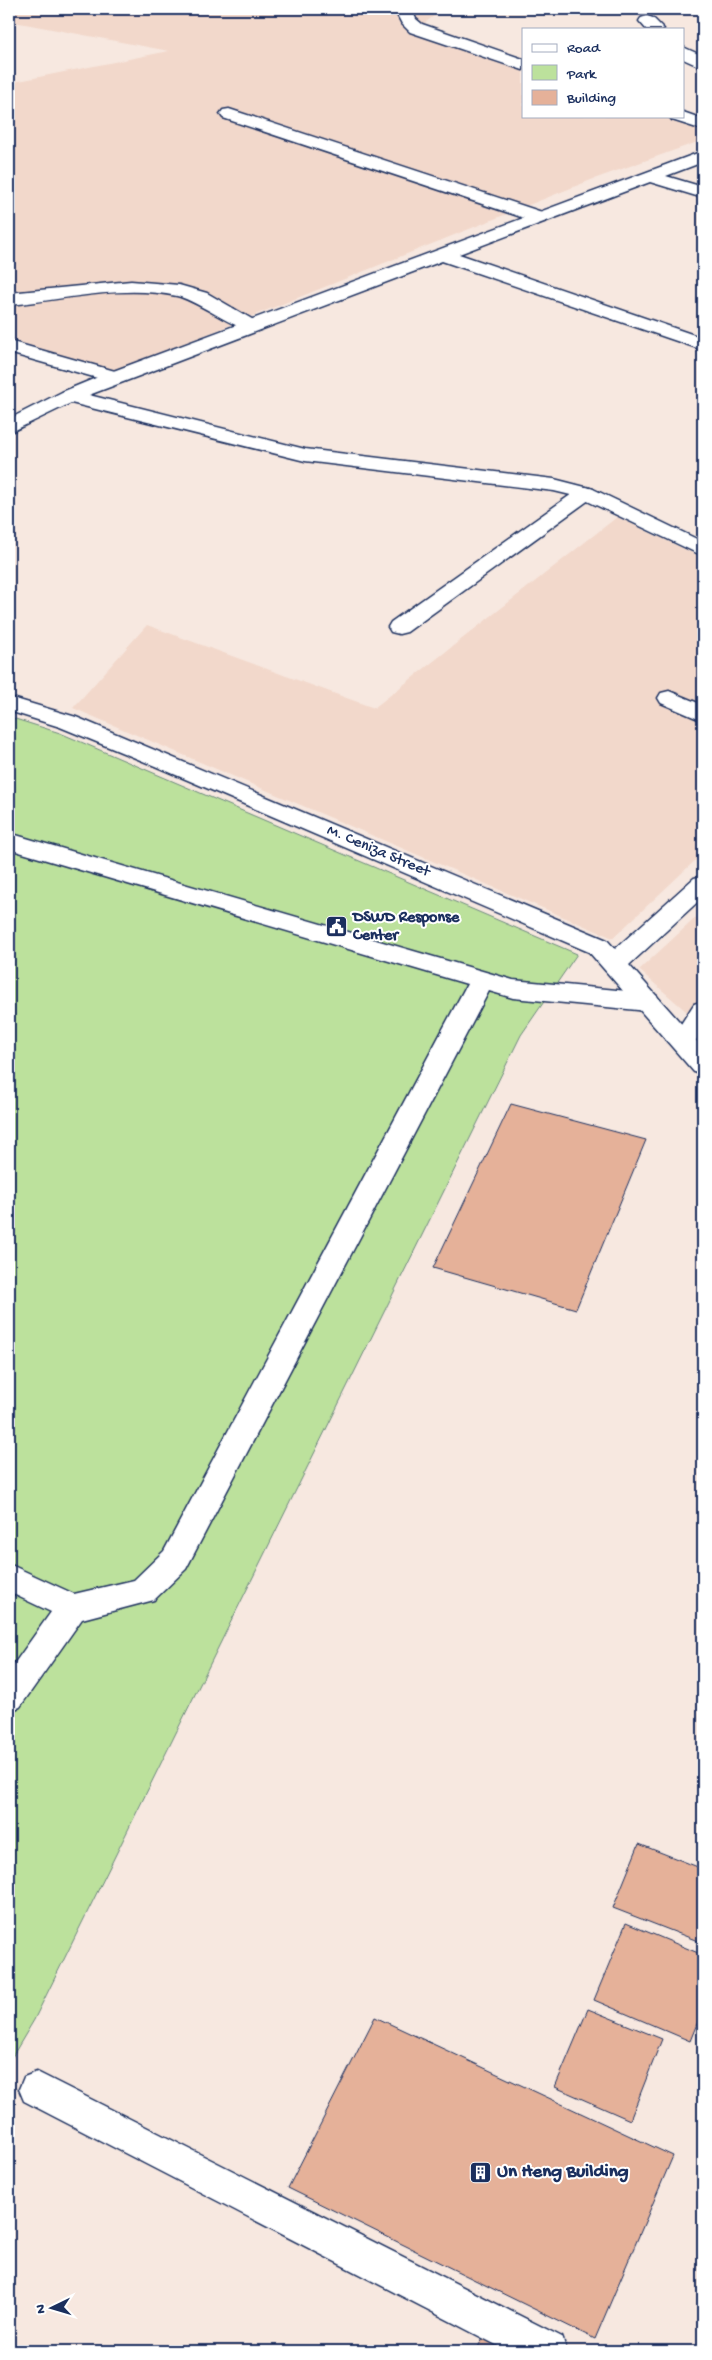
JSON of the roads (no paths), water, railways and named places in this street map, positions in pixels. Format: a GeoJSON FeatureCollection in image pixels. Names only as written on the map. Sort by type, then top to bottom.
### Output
{"type":"FeatureCollection","features":[{"type":"Feature","properties":{"kind":"street"},"geometry":{"type":"LineString","coordinates":[[402,9],[406,12],[408,21],[416,28],[522,65]]}},
{"type":"Feature","properties":{"kind":"street"},"geometry":{"type":"LineString","coordinates":[[684,53],[703,63]]}},
{"type":"Feature","properties":{"kind":"street"},"geometry":{"type":"LineString","coordinates":[[229,114],[539,218]]}},
{"type":"Feature","properties":{"kind":"street"},"geometry":{"type":"LineString","coordinates":[[684,118],[703,125]]}},
{"type":"Feature","properties":{"kind":"street"},"geometry":{"type":"LineString","coordinates":[[9,427],[68,396],[115,377],[703,156]]}},
{"type":"Feature","properties":{"kind":"street"},"geometry":{"type":"LineString","coordinates":[[648,176],[703,193]]}},
{"type":"Feature","properties":{"kind":"street"},"geometry":{"type":"LineString","coordinates":[[441,254],[703,344]]}},
{"type":"Feature","properties":{"kind":"street"},"geometry":{"type":"LineString","coordinates":[[9,299],[135,287],[166,288],[201,298],[250,326]]}},
{"type":"Feature","properties":{"kind":"street"},"geometry":{"type":"LineString","coordinates":[[9,347],[115,377]]}},
{"type":"Feature","properties":{"kind":"street"},"geometry":{"type":"LineString","coordinates":[[68,396],[305,455],[554,485],[586,493],[703,550]]}},
{"type":"Feature","properties":{"kind":"street"},"geometry":{"type":"LineString","coordinates":[[399,627],[586,493]]}},
{"type":"Feature","properties":{"kind":"street"},"geometry":{"type":"LineString","coordinates":[[669,698],[703,714]]}},
{"type":"Feature","properties":{"kind":"street","name":"M. Ceniza Street"},"geometry":{"type":"LineString","coordinates":[[9,704],[68,722],[164,761],[598,946],[703,1065]]}},
{"type":"Feature","properties":{"kind":"street"},"geometry":{"type":"LineString","coordinates":[[9,841],[513,989],[648,1002]]}},
{"type":"Feature","properties":{"kind":"street"},"geometry":{"type":"LineString","coordinates":[[614,964],[703,884]]}},
{"type":"Feature","properties":{"kind":"street"},"geometry":{"type":"LineString","coordinates":[[9,1577],[72,1608],[143,1591],[175,1560],[482,980]]}},
{"type":"Feature","properties":{"kind":"street"},"geometry":{"type":"LineString","coordinates":[[683,1041],[703,1010]]}},
{"type":"Feature","properties":{"kind":"street"},"geometry":{"type":"LineString","coordinates":[[9,1697],[72,1608]]}},
{"type":"Feature","properties":{"kind":"street"},"geometry":{"type":"LineString","coordinates":[[37,2089],[548,2351]]}},
{"type":"Feature","properties":{"kind":"place","name":"DSWD Response Center"},"geometry":{"type":"Point","coordinates":[337,927]}},
{"type":"Feature","properties":{"kind":"place","name":"Un Heng Building"},"geometry":{"type":"Point","coordinates":[481,2172]}}]}
